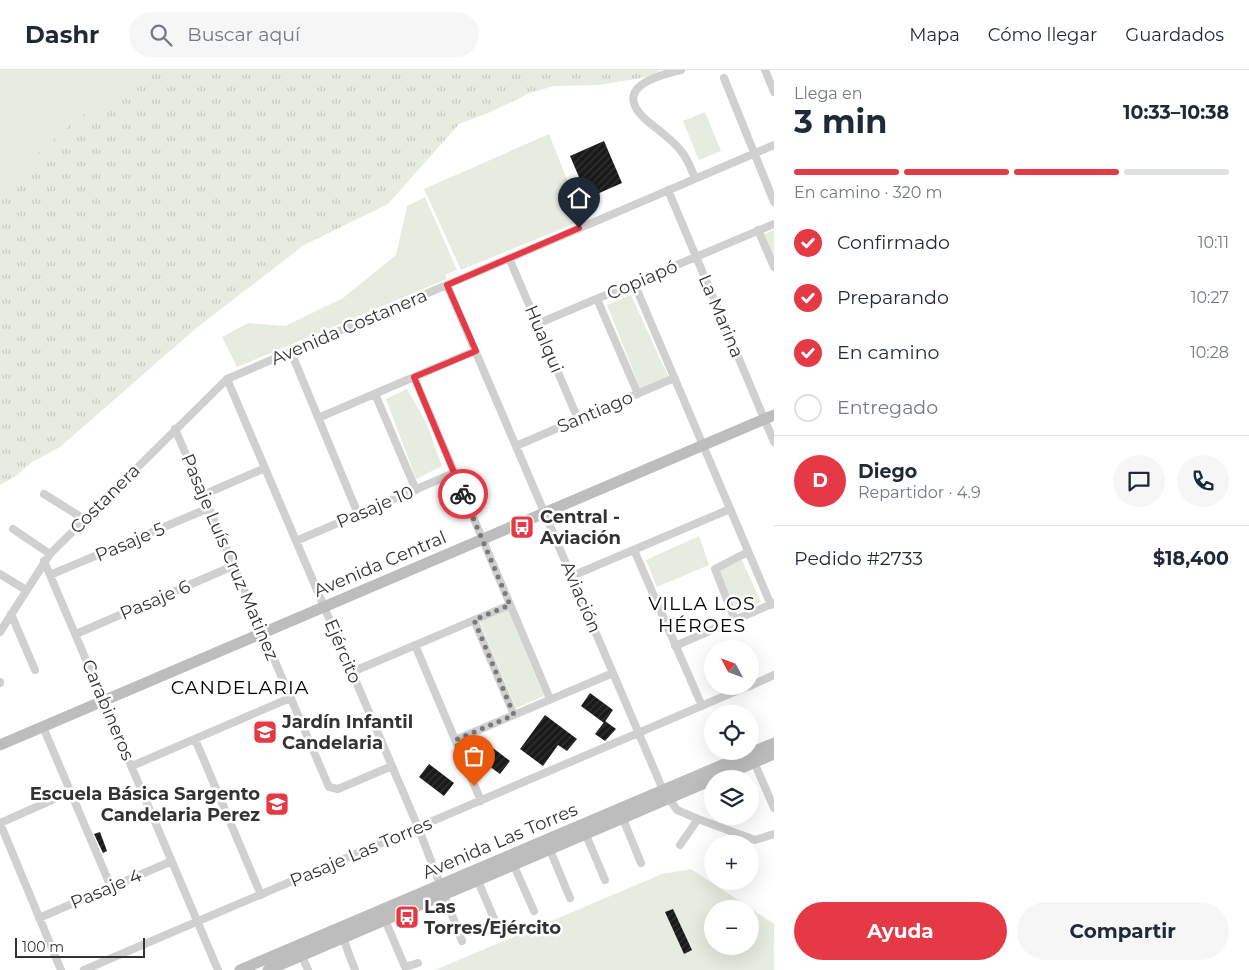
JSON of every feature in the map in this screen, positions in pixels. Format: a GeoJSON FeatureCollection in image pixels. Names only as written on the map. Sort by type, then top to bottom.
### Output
{"type":"FeatureCollection","features":[{"type":"Feature","properties":{"kind":"street"},"geometry":{"type":"LineString","coordinates":[[681,70],[646,81],[637,89],[635,101],[642,116],[685,156],[695,178]]}},
{"type":"Feature","properties":{"kind":"street"},"geometry":{"type":"LineString","coordinates":[[765,70],[774,92]]}},
{"type":"Feature","properties":{"kind":"street"},"geometry":{"type":"LineString","coordinates":[[724,78],[774,202]]}},
{"type":"Feature","properties":{"kind":"street","name":"Avenida Costanera"},"geometry":{"type":"LineString","coordinates":[[227,379],[774,145]]}},
{"type":"Feature","properties":{"kind":"street","name":"La Marina"},"geometry":{"type":"LineString","coordinates":[[668,190],[696,257],[769,417],[774,442]]}},
{"type":"Feature","properties":{"kind":"street","name":"Copiapó"},"geometry":{"type":"LineString","coordinates":[[537,324],[774,224]]}},
{"type":"Feature","properties":{"kind":"street"},"geometry":{"type":"LineString","coordinates":[[758,230],[774,268]]}},
{"type":"Feature","properties":{"kind":"street","name":"Hualqui"},"geometry":{"type":"LineString","coordinates":[[509,258],[578,419]]}},
{"type":"Feature","properties":{"kind":"street"},"geometry":{"type":"LineString","coordinates":[[634,283],[748,552],[772,604],[675,646]]}},
{"type":"Feature","properties":{"kind":"street","name":"Aviación"},"geometry":{"type":"LineString","coordinates":[[447,285],[666,794]]}},
{"type":"Feature","properties":{"kind":"street"},"geometry":{"type":"LineString","coordinates":[[597,299],[638,394]]}},
{"type":"Feature","properties":{"kind":"street"},"geometry":{"type":"LineString","coordinates":[[318,418],[476,351]]}},
{"type":"Feature","properties":{"kind":"street"},"geometry":{"type":"LineString","coordinates":[[291,352],[358,514]]}},
{"type":"Feature","properties":{"kind":"street"},"geometry":{"type":"LineString","coordinates":[[414,377],[550,700]]}},
{"type":"Feature","properties":{"kind":"street","name":"Santiago"},"geometry":{"type":"LineString","coordinates":[[516,446],[674,378]]}},
{"type":"Feature","properties":{"kind":"street","name":"Costanera"},"geometry":{"type":"LineString","coordinates":[[1,629],[50,554],[227,379]]}},
{"type":"Feature","properties":{"kind":"street","name":"Ejército"},"geometry":{"type":"LineString","coordinates":[[227,379],[418,827],[462,942]]}},
{"type":"Feature","properties":{"kind":"street"},"geometry":{"type":"LineString","coordinates":[[375,394],[416,490]]}},
{"type":"Feature","properties":{"kind":"street","name":"Avenida Central"},"geometry":{"type":"LineString","coordinates":[[0,745],[769,417]]}},
{"type":"Feature","properties":{"kind":"street","name":"Pasaje Luís Cruz Matinez"},"geometry":{"type":"LineString","coordinates":[[175,429],[327,784],[332,789],[338,789],[392,766]]}},
{"type":"Feature","properties":{"kind":"street"},"geometry":{"type":"LineString","coordinates":[[203,495],[265,468]]}},
{"type":"Feature","properties":{"kind":"street","name":"Pasaje 10"},"geometry":{"type":"LineString","coordinates":[[296,540],[454,473]]}},
{"type":"Feature","properties":{"kind":"street"},"geometry":{"type":"LineString","coordinates":[[44,494],[84,519]]}},
{"type":"Feature","properties":{"kind":"street","name":"Pasaje 5"},"geometry":{"type":"LineString","coordinates":[[50,575],[209,508]]}},
{"type":"Feature","properties":{"kind":"street"},"geometry":{"type":"LineString","coordinates":[[572,576],[730,509]]}},
{"type":"Feature","properties":{"kind":"street"},"geometry":{"type":"LineString","coordinates":[[13,529],[50,554]]}},
{"type":"Feature","properties":{"kind":"street"},"geometry":{"type":"LineString","coordinates":[[634,550],[702,706]]}},
{"type":"Feature","properties":{"kind":"street"},"geometry":{"type":"LineString","coordinates":[[735,620],[715,568],[748,552]]}},
{"type":"Feature","properties":{"kind":"street","name":"Carabineros"},"geometry":{"type":"LineString","coordinates":[[44,561],[218,970]]}},
{"type":"Feature","properties":{"kind":"street","name":"Pasaje 6"},"geometry":{"type":"LineString","coordinates":[[76,634],[234,566]]}},
{"type":"Feature","properties":{"kind":"street"},"geometry":{"type":"LineString","coordinates":[[0,574],[26,590]]}},
{"type":"Feature","properties":{"kind":"street"},"geometry":{"type":"LineString","coordinates":[[352,672],[510,605]]}},
{"type":"Feature","properties":{"kind":"street"},"geometry":{"type":"LineString","coordinates":[[11,614],[36,670]]}},
{"type":"Feature","properties":{"kind":"street"},"geometry":{"type":"LineString","coordinates":[[474,620],[514,715]]}},
{"type":"Feature","properties":{"kind":"street"},"geometry":{"type":"LineString","coordinates":[[415,645],[481,801]]}},
{"type":"Feature","properties":{"kind":"street"},"geometry":{"type":"LineString","coordinates":[[455,740],[613,673]]}},
{"type":"Feature","properties":{"kind":"street","name":"Pasaje Las Torres"},"geometry":{"type":"LineString","coordinates":[[759,682],[774,675]]}},
{"type":"Feature","properties":{"kind":"street","name":"Pasaje Las Torres"},"geometry":{"type":"LineString","coordinates":[[84,970],[728,695]]}},
{"type":"Feature","properties":{"kind":"street"},"geometry":{"type":"LineString","coordinates":[[132,766],[290,698]]}},
{"type":"Feature","properties":{"kind":"street"},"geometry":{"type":"LineString","coordinates":[[43,726],[111,887]]}},
{"type":"Feature","properties":{"kind":"street"},"geometry":{"type":"LineString","coordinates":[[195,739],[261,895]]}},
{"type":"Feature","properties":{"kind":"street","name":"Avenida Las Torres"},"geometry":{"type":"LineString","coordinates":[[240,970],[442,890],[666,794],[774,743]]}},
{"type":"Feature","properties":{"kind":"street","name":"Avenida Las Torres"},"geometry":{"type":"LineString","coordinates":[[735,770],[774,754]]}},
{"type":"Feature","properties":{"kind":"street"},"geometry":{"type":"LineString","coordinates":[[754,762],[774,808]]}},
{"type":"Feature","properties":{"kind":"street","name":"Avenida Las Torres"},"geometry":{"type":"LineString","coordinates":[[268,970],[385,920],[442,890],[478,881],[623,819],[666,794],[704,782]]}},
{"type":"Feature","properties":{"kind":"street"},"geometry":{"type":"LineString","coordinates":[[61,970],[0,823],[70,792]]}},
{"type":"Feature","properties":{"kind":"street"},"geometry":{"type":"LineString","coordinates":[[666,794],[677,810],[738,834],[758,840],[774,834]]}},
{"type":"Feature","properties":{"kind":"street"},"geometry":{"type":"LineString","coordinates":[[680,844],[698,818]]}},
{"type":"Feature","properties":{"kind":"street"},"geometry":{"type":"LineString","coordinates":[[623,819],[641,863]]}},
{"type":"Feature","properties":{"kind":"street"},"geometry":{"type":"LineString","coordinates":[[586,835],[605,880]]}},
{"type":"Feature","properties":{"kind":"street"},"geometry":{"type":"LineString","coordinates":[[550,850],[570,898]]}},
{"type":"Feature","properties":{"kind":"street","name":"Pasaje 4"},"geometry":{"type":"LineString","coordinates":[[39,918],[172,861]]}},
{"type":"Feature","properties":{"kind":"street"},"geometry":{"type":"LineString","coordinates":[[514,866],[534,911]]}},
{"type":"Feature","properties":{"kind":"street"},"geometry":{"type":"LineString","coordinates":[[478,881],[498,928]]}},
{"type":"Feature","properties":{"kind":"street"},"geometry":{"type":"LineString","coordinates":[[385,920],[406,967],[418,963]]}},
{"type":"Feature","properties":{"kind":"street"},"geometry":{"type":"LineString","coordinates":[[343,938],[355,970]]}},
{"type":"Feature","properties":{"kind":"street"},"geometry":{"type":"LineString","coordinates":[[302,956],[308,970]]}},
{"type":"Feature","properties":{"kind":"green space"},"geometry":{"type":"Polygon","coordinates":[[[0,70],[661,70],[647,77],[599,85],[554,86],[530,93],[488,113],[459,124],[388,204],[304,245],[194,330],[60,447],[32,462],[16,476],[0,485],[0,70]]]}},
{"type":"Feature","properties":{"kind":"green space"},"geometry":{"type":"Polygon","coordinates":[[[0,70],[151,70],[73,122],[0,188],[0,70]]]}},
{"type":"Feature","properties":{"kind":"green space"},"geometry":{"type":"Polygon","coordinates":[[[705,112],[721,151],[699,160],[683,121],[705,112]]]}},
{"type":"Feature","properties":{"kind":"green space"},"geometry":{"type":"Polygon","coordinates":[[[549,134],[583,220],[461,270],[424,189],[549,134]]]}},
{"type":"Feature","properties":{"kind":"green space"},"geometry":{"type":"Polygon","coordinates":[[[425,197],[457,270],[445,275],[447,279],[237,367],[222,337],[248,323],[285,326],[343,298],[396,255],[407,206],[425,197]]]}},
{"type":"Feature","properties":{"kind":"green space"},"geometry":{"type":"Polygon","coordinates":[[[774,230],[774,260],[762,235],[774,230]]]}},
{"type":"Feature","properties":{"kind":"green space"},"geometry":{"type":"Polygon","coordinates":[[[631,295],[668,376],[640,388],[607,305],[631,295]]]}},
{"type":"Feature","properties":{"kind":"green space"},"geometry":{"type":"Polygon","coordinates":[[[407,389],[426,422],[442,466],[416,479],[386,399],[407,389]]]}},
{"type":"Feature","properties":{"kind":"green space"},"geometry":{"type":"Polygon","coordinates":[[[699,536],[709,565],[657,587],[646,560],[699,536]]]}},
{"type":"Feature","properties":{"kind":"green space"},"geometry":{"type":"Polygon","coordinates":[[[742,560],[761,602],[737,612],[719,569],[742,560]]]}},
{"type":"Feature","properties":{"kind":"green space"},"geometry":{"type":"Polygon","coordinates":[[[508,610],[544,696],[516,708],[480,622],[508,610]]]}},
{"type":"Feature","properties":{"kind":"green space"},"geometry":{"type":"Polygon","coordinates":[[[691,869],[704,878],[704,890],[723,890],[738,900],[704,900],[704,955],[759,955],[759,914],[774,924],[774,970],[435,970],[662,874],[691,869]]]}},
{"type":"Feature","properties":{"kind":"building"},"geometry":{"type":"Polygon","coordinates":[[[604,141],[622,183],[588,198],[570,156],[604,141]]]}},
{"type":"Feature","properties":{"kind":"building"},"geometry":{"type":"Polygon","coordinates":[[[590,693],[613,710],[604,723],[581,706],[590,693]]]}},
{"type":"Feature","properties":{"kind":"building"},"geometry":{"type":"Polygon","coordinates":[[[545,715],[577,739],[567,751],[558,745],[543,766],[520,749],[545,715]]]}},
{"type":"Feature","properties":{"kind":"building"},"geometry":{"type":"Polygon","coordinates":[[[605,721],[616,729],[605,741],[595,734],[605,721]]]}},
{"type":"Feature","properties":{"kind":"building"},"geometry":{"type":"Polygon","coordinates":[[[485,742],[510,761],[500,774],[475,756],[485,742]]]}},
{"type":"Feature","properties":{"kind":"building"},"geometry":{"type":"Polygon","coordinates":[[[429,764],[454,783],[444,796],[419,777],[429,764]]]}},
{"type":"Feature","properties":{"kind":"building"},"geometry":{"type":"Polygon","coordinates":[[[100,832],[107,851],[103,853],[94,834],[100,832]]]}},
{"type":"Feature","properties":{"kind":"building"},"geometry":{"type":"Polygon","coordinates":[[[673,909],[692,950],[684,954],[665,912],[673,909]]]}},
{"type":"Feature","properties":{"kind":"way so far"},"geometry":{"type":"LineString","coordinates":[[463,494],[510,605],[474,620],[514,715],[455,740],[474,786]]}},
{"type":"Feature","properties":{"kind":"place","name":"Central - Aviación"},"geometry":{"type":"Point","coordinates":[522,527]}},
{"type":"Feature","properties":{"kind":"place","name":"Jardín Infantil Candelaria"},"geometry":{"type":"Point","coordinates":[265,732]}},
{"type":"Feature","properties":{"kind":"place","name":"Escuela Básica Sargento Candelaria Perez"},"geometry":{"type":"Point","coordinates":[277,804]}},
{"type":"Feature","properties":{"kind":"place","name":"Las Torres/Ejército"},"geometry":{"type":"Point","coordinates":[407,917]}},
{"type":"Feature","properties":{"kind":"district","name":"VILLA LOS HÉROES"},"geometry":{"type":"Point","coordinates":[702,614]}},
{"type":"Feature","properties":{"kind":"district","name":"CANDELARIA"},"geometry":{"type":"Point","coordinates":[240,687]}},
{"type":"Feature","properties":{"kind":"route"},"geometry":{"type":"LineString","coordinates":[[463,494],[414,377],[476,351],[447,285],[579,228]]}}]}
